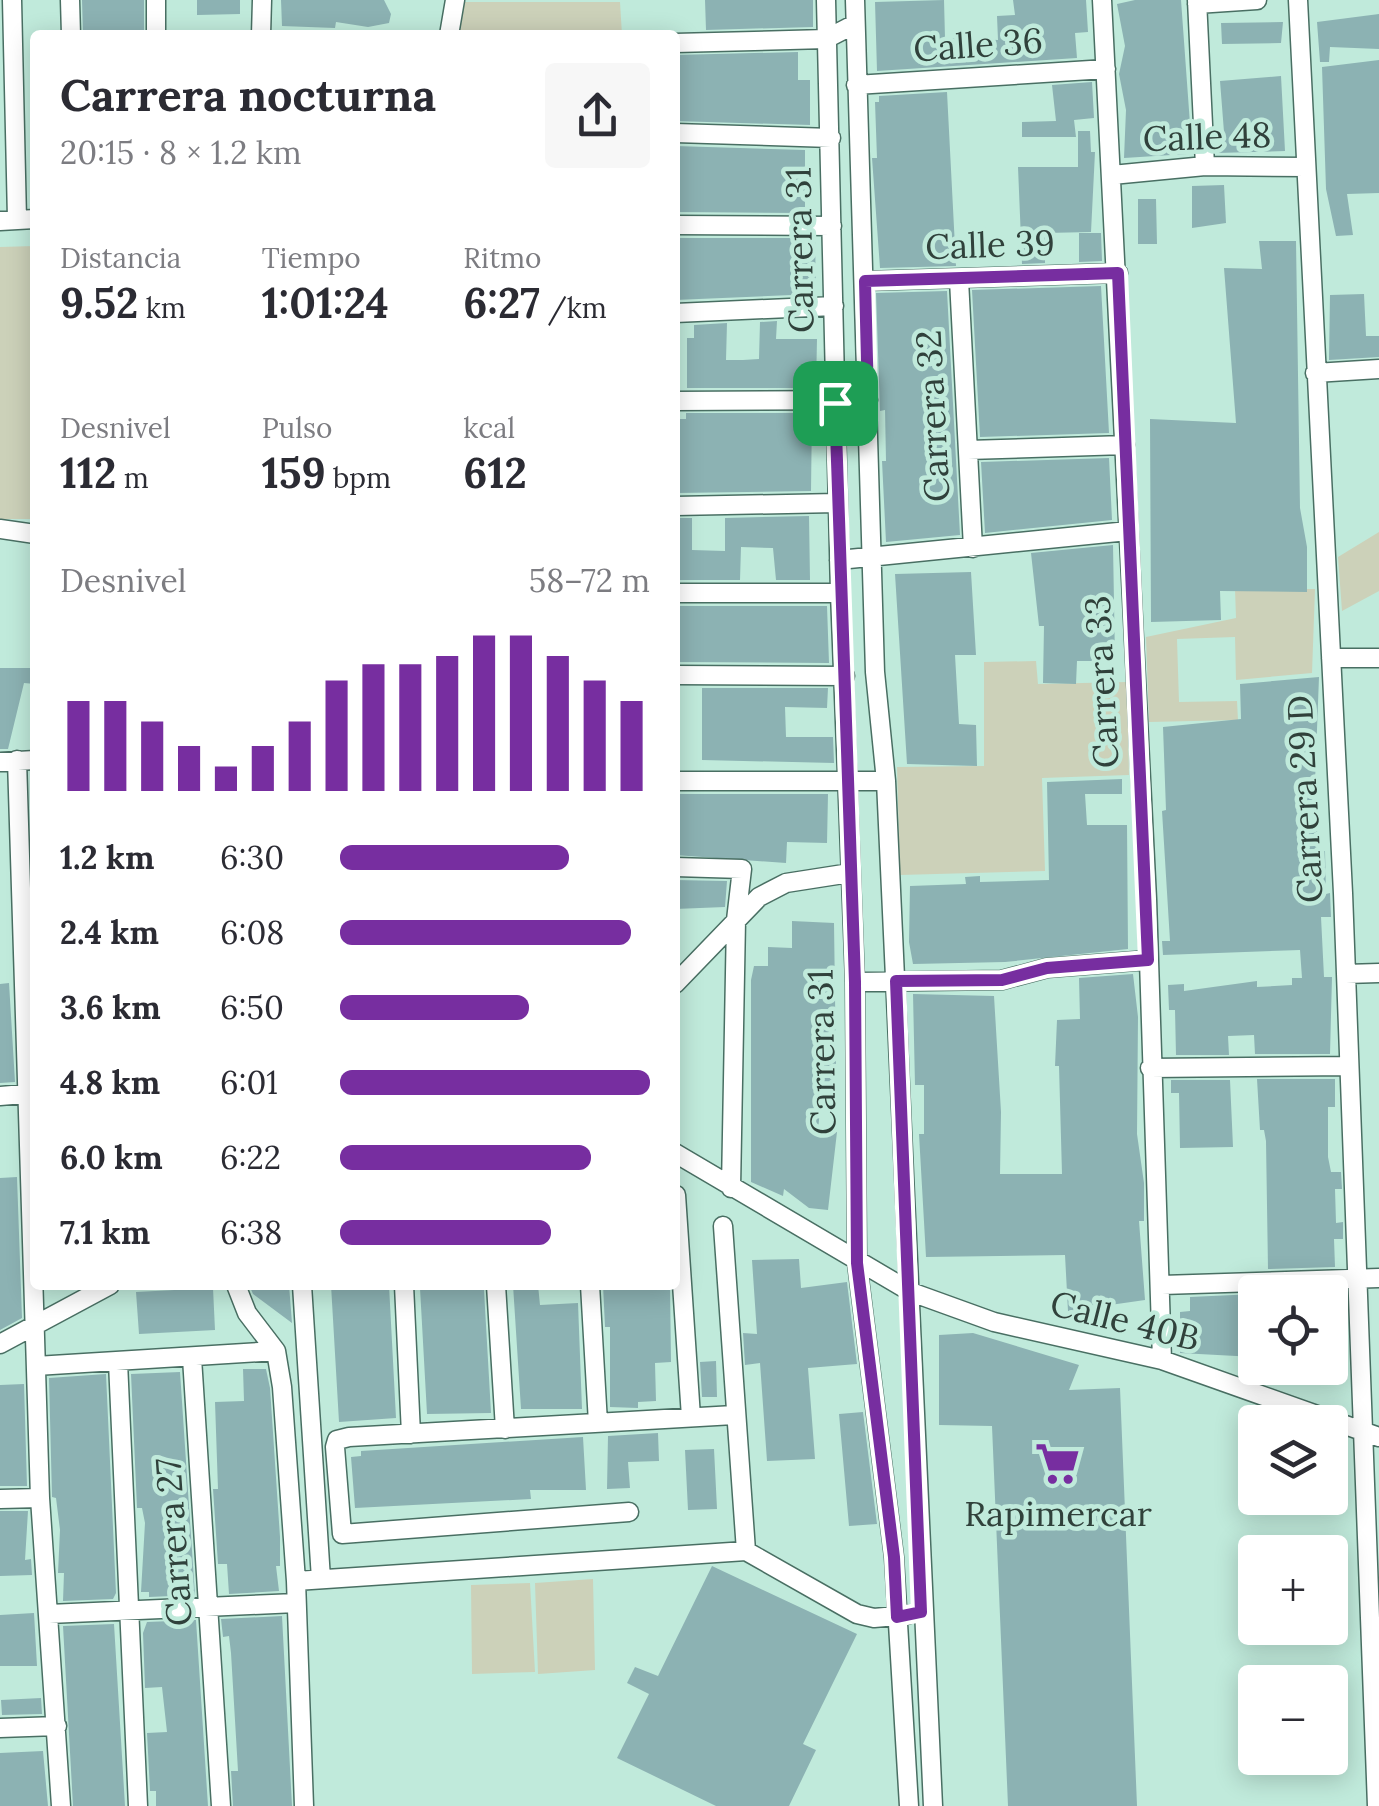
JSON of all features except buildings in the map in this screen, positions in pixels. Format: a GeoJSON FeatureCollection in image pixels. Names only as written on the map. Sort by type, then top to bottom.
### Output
{"type":"FeatureCollection","features":[{"type":"Feature","properties":{"kind":"street"},"geometry":{"type":"LineString","coordinates":[[12,0],[26,122],[17,219]]}},
{"type":"Feature","properties":{"kind":"street"},"geometry":{"type":"LineString","coordinates":[[70,0],[71,30]]}},
{"type":"Feature","properties":{"kind":"street"},"geometry":{"type":"LineString","coordinates":[[156,0],[156,30]]}},
{"type":"Feature","properties":{"kind":"street"},"geometry":{"type":"LineString","coordinates":[[261,30],[262,0]]}},
{"type":"Feature","properties":{"kind":"street"},"geometry":{"type":"LineString","coordinates":[[450,30],[455,0]]}},
{"type":"Feature","properties":{"kind":"street","name":"Carrera 31"},"geometry":{"type":"LineString","coordinates":[[826,0],[839,560],[855,982],[857,1263],[894,1557],[909,1806]]}},
{"type":"Feature","properties":{"kind":"street","name":"Carrera 31"},"geometry":{"type":"LineString","coordinates":[[854,0],[875,672],[886,781],[911,1292],[921,1612],[933,1806]]}},
{"type":"Feature","properties":{"kind":"street","name":"Carrera 33"},"geometry":{"type":"LineString","coordinates":[[1102,0],[1118,273],[1162,1285],[1162,1360]]}},
{"type":"Feature","properties":{"kind":"street"},"geometry":{"type":"LineString","coordinates":[[1205,166],[1198,2],[1257,0]]}},
{"type":"Feature","properties":{"kind":"street","name":"Carrera 29 D"},"geometry":{"type":"LineString","coordinates":[[1298,0],[1346,974],[1361,1429],[1374,1589],[1378,1802]]}},
{"type":"Feature","properties":{"kind":"street"},"geometry":{"type":"LineString","coordinates":[[680,43],[826,39],[855,24]]}},
{"type":"Feature","properties":{"kind":"street","name":"Calle 36"},"geometry":{"type":"LineString","coordinates":[[856,85],[1106,69]]}},
{"type":"Feature","properties":{"kind":"street"},"geometry":{"type":"LineString","coordinates":[[680,134],[830,138]]}},
{"type":"Feature","properties":{"kind":"street","name":"Calle 48"},"geometry":{"type":"LineString","coordinates":[[1112,175],[1205,166],[1306,166]]}},
{"type":"Feature","properties":{"kind":"street"},"geometry":{"type":"LineString","coordinates":[[680,225],[832,226]]}},
{"type":"Feature","properties":{"kind":"street","name":"Calle 39"},"geometry":{"type":"LineString","coordinates":[[865,281],[1118,273]]}},
{"type":"Feature","properties":{"kind":"street","name":"Carrera 32"},"geometry":{"type":"LineString","coordinates":[[959,280],[972,548]]}},
{"type":"Feature","properties":{"kind":"street"},"geometry":{"type":"LineString","coordinates":[[680,313],[834,306]]}},
{"type":"Feature","properties":{"kind":"street"},"geometry":{"type":"LineString","coordinates":[[1315,373],[1379,369]]}},
{"type":"Feature","properties":{"kind":"street"},"geometry":{"type":"LineString","coordinates":[[680,401],[868,400]]}},
{"type":"Feature","properties":{"kind":"street"},"geometry":{"type":"LineString","coordinates":[[968,450],[1124,445]]}},
{"type":"Feature","properties":{"kind":"street"},"geometry":{"type":"LineString","coordinates":[[680,506],[838,503]]}},
{"type":"Feature","properties":{"kind":"street"},"geometry":{"type":"LineString","coordinates":[[0,530],[30,533]]}},
{"type":"Feature","properties":{"kind":"street"},"geometry":{"type":"LineString","coordinates":[[839,560],[972,548],[998,540],[1128,531]]}},
{"type":"Feature","properties":{"kind":"street"},"geometry":{"type":"LineString","coordinates":[[680,593],[840,593]]}},
{"type":"Feature","properties":{"kind":"street"},"geometry":{"type":"LineString","coordinates":[[1331,658],[1379,658]]}},
{"type":"Feature","properties":{"kind":"street"},"geometry":{"type":"LineString","coordinates":[[680,675],[844,676]]}},
{"type":"Feature","properties":{"kind":"street"},"geometry":{"type":"LineString","coordinates":[[17,761],[30,1069]]}},
{"type":"Feature","properties":{"kind":"street"},"geometry":{"type":"LineString","coordinates":[[680,781],[886,781]]}},
{"type":"Feature","properties":{"kind":"street"},"geometry":{"type":"LineString","coordinates":[[680,867],[742,870],[736,920],[731,1188]]}},
{"type":"Feature","properties":{"kind":"street"},"geometry":{"type":"LineString","coordinates":[[680,982],[760,897],[786,883],[850,873]]}},
{"type":"Feature","properties":{"kind":"street"},"geometry":{"type":"LineString","coordinates":[[855,982],[1002,980],[1047,968],[1148,960]]}},
{"type":"Feature","properties":{"kind":"street"},"geometry":{"type":"LineString","coordinates":[[1346,974],[1379,973]]}},
{"type":"Feature","properties":{"kind":"street"},"geometry":{"type":"LineString","coordinates":[[1150,1068],[1348,1066]]}},
{"type":"Feature","properties":{"kind":"street"},"geometry":{"type":"LineString","coordinates":[[0,1096],[30,1093]]}},
{"type":"Feature","properties":{"kind":"street","name":"Calle 40B"},"geometry":{"type":"LineString","coordinates":[[680,1156],[911,1292],[994,1322],[1162,1360],[1379,1437]]}},
{"type":"Feature","properties":{"kind":"street"},"geometry":{"type":"LineString","coordinates":[[723,1226],[746,1551]]}},
{"type":"Feature","properties":{"kind":"street"},"geometry":{"type":"LineString","coordinates":[[680,1254],[691,1418]]}},
{"type":"Feature","properties":{"kind":"street"},"geometry":{"type":"LineString","coordinates":[[1162,1285],[1379,1278]]}},
{"type":"Feature","properties":{"kind":"street"},"geometry":{"type":"LineString","coordinates":[[34,1290],[40,1498],[61,1806]]}},
{"type":"Feature","properties":{"kind":"street"},"geometry":{"type":"LineString","coordinates":[[0,1344],[101,1290]]}},
{"type":"Feature","properties":{"kind":"street"},"geometry":{"type":"LineString","coordinates":[[238,1290],[248,1313],[276,1351],[296,1581],[304,1806]]}},
{"type":"Feature","properties":{"kind":"street"},"geometry":{"type":"LineString","coordinates":[[302,1290],[321,1578]]}},
{"type":"Feature","properties":{"kind":"street"},"geometry":{"type":"LineString","coordinates":[[404,1290],[411,1434]]}},
{"type":"Feature","properties":{"kind":"street"},"geometry":{"type":"LineString","coordinates":[[496,1290],[505,1428]]}},
{"type":"Feature","properties":{"kind":"street"},"geometry":{"type":"LineString","coordinates":[[590,1290],[598,1423]]}},
{"type":"Feature","properties":{"kind":"street"},"geometry":{"type":"LineString","coordinates":[[36,1366],[276,1351]]}},
{"type":"Feature","properties":{"kind":"street","name":"Carrera 27"},"geometry":{"type":"LineString","coordinates":[[192,1358],[212,1605],[222,1806]]}},
{"type":"Feature","properties":{"kind":"street"},"geometry":{"type":"LineString","coordinates":[[118,1362],[138,1806]]}},
{"type":"Feature","properties":{"kind":"street"},"geometry":{"type":"LineString","coordinates":[[629,1512],[342,1534],[337,1440],[734,1415]]}},
{"type":"Feature","properties":{"kind":"street"},"geometry":{"type":"LineString","coordinates":[[0,1499],[40,1498]]}},
{"type":"Feature","properties":{"kind":"street"},"geometry":{"type":"LineString","coordinates":[[296,1581],[746,1551],[857,1614],[897,1617],[921,1612]]}},
{"type":"Feature","properties":{"kind":"street"},"geometry":{"type":"LineString","coordinates":[[49,1614],[296,1603]]}},
{"type":"Feature","properties":{"kind":"street"},"geometry":{"type":"LineString","coordinates":[[0,1728],[57,1726]]}},
{"type":"Feature","properties":{"kind":"green space"},"geometry":{"type":"Polygon","coordinates":[[[455,2],[620,2],[622,30],[450,30],[455,2]]]}},
{"type":"Feature","properties":{"kind":"green space"},"geometry":{"type":"Polygon","coordinates":[[[30,246],[30,519],[0,519],[0,247],[30,246]]]}},
{"type":"Feature","properties":{"kind":"green space"},"geometry":{"type":"Polygon","coordinates":[[[1379,532],[1379,591],[1342,611],[1338,557],[1379,532]]]}},
{"type":"Feature","properties":{"kind":"green space"},"geometry":{"type":"Polygon","coordinates":[[[1235,589],[1315,589],[1312,673],[1236,680],[1235,637],[1177,639],[1179,702],[1237,701],[1238,720],[1149,722],[1146,637],[1236,618],[1235,589]]]}},
{"type":"Feature","properties":{"kind":"green space"},"geometry":{"type":"Polygon","coordinates":[[[1036,661],[1038,684],[1127,682],[1129,775],[1042,778],[1045,871],[900,875],[897,767],[984,766],[984,662],[1036,661]]]}},
{"type":"Feature","properties":{"kind":"green space"},"geometry":{"type":"Polygon","coordinates":[[[593,1579],[595,1670],[538,1674],[535,1583],[593,1579]]]}},
{"type":"Feature","properties":{"kind":"green space"},"geometry":{"type":"Polygon","coordinates":[[[530,1583],[535,1672],[472,1674],[471,1585],[530,1583]]]}},
{"type":"Feature","properties":{"kind":"place","name":"Rapimercar"},"geometry":{"type":"Point","coordinates":[1058,1464]}},
{"type":"Feature","properties":{"kind":"route"},"geometry":{"type":"LineString","coordinates":[[1118,273],[1148,960],[1047,968],[1002,980],[896,981],[921,1612],[897,1617],[894,1557],[857,1263],[850,779],[835,403],[868,400],[865,281],[1118,273]]}}]}
